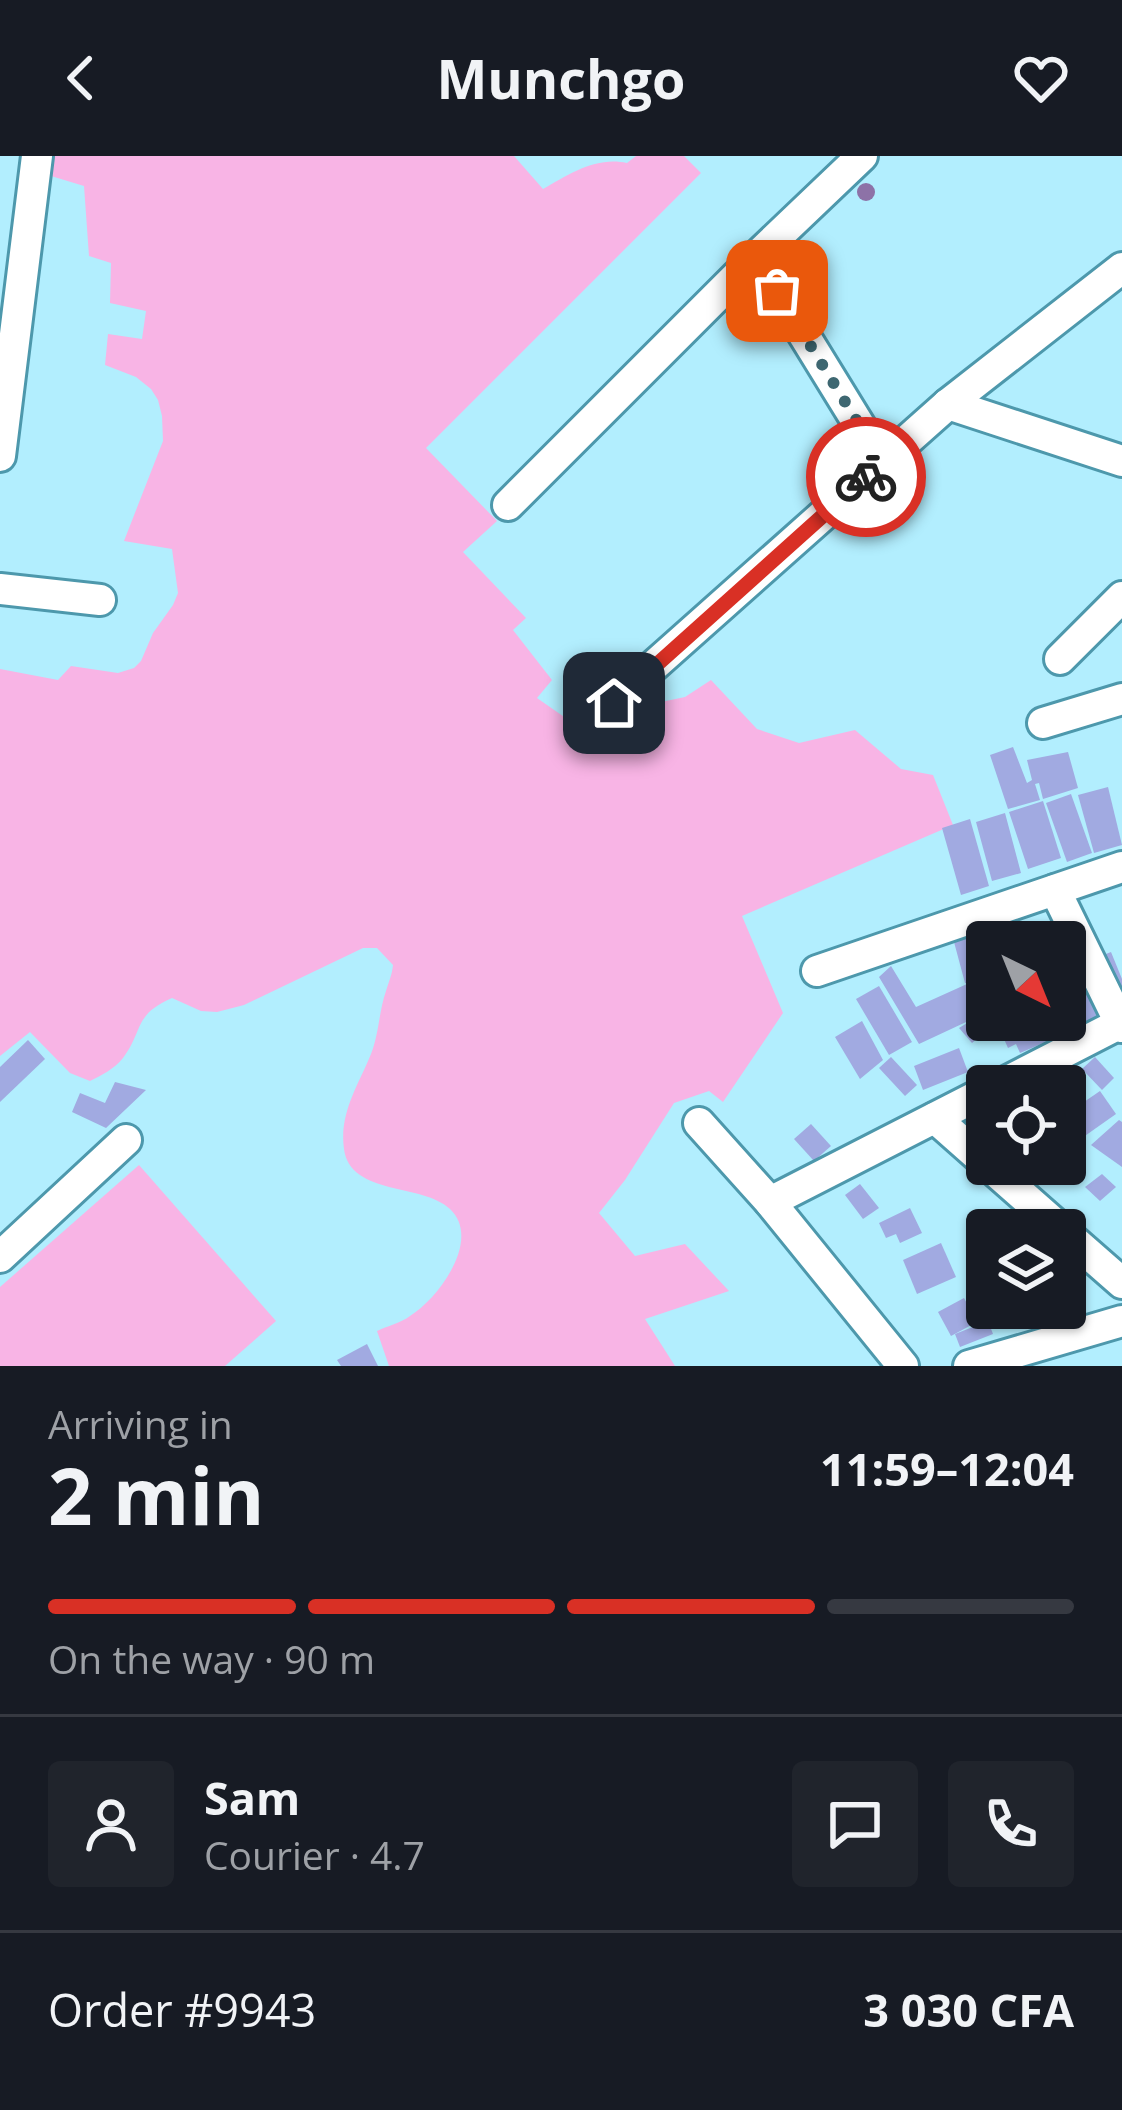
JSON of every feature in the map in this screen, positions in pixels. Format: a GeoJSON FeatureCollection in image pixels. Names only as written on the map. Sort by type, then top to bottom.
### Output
{"type":"FeatureCollection","features":[{"type":"Feature","properties":{"kind":"street"},"geometry":{"type":"LineString","coordinates":[[0,456],[7,354],[38,156]]}},
{"type":"Feature","properties":{"kind":"street"},"geometry":{"type":"LineString","coordinates":[[508,505],[862,156]]}},
{"type":"Feature","properties":{"kind":"street"},"geometry":{"type":"LineString","coordinates":[[756,257],[882,462]]}},
{"type":"Feature","properties":{"kind":"street"},"geometry":{"type":"LineString","coordinates":[[614,703],[948,404],[1122,268]]}},
{"type":"Feature","properties":{"kind":"street"},"geometry":{"type":"LineString","coordinates":[[948,404],[1122,461]]}},
{"type":"Feature","properties":{"kind":"street"},"geometry":{"type":"LineString","coordinates":[[0,589],[100,600]]}},
{"type":"Feature","properties":{"kind":"street"},"geometry":{"type":"LineString","coordinates":[[1060,659],[1122,597]]}},
{"type":"Feature","properties":{"kind":"street"},"geometry":{"type":"LineString","coordinates":[[1042,723],[1122,699]]}},
{"type":"Feature","properties":{"kind":"street"},"geometry":{"type":"LineString","coordinates":[[817,971],[1122,867]]}},
{"type":"Feature","properties":{"kind":"street"},"geometry":{"type":"LineString","coordinates":[[1041,1065],[1120,1026],[1055,890]]}},
{"type":"Feature","properties":{"kind":"street"},"geometry":{"type":"LineString","coordinates":[[770,1202],[966,1102]]}},
{"type":"Feature","properties":{"kind":"street"},"geometry":{"type":"LineString","coordinates":[[935,1118],[966,1145]]}},
{"type":"Feature","properties":{"kind":"street"},"geometry":{"type":"LineString","coordinates":[[699,1123],[903,1366]]}},
{"type":"Feature","properties":{"kind":"street"},"geometry":{"type":"LineString","coordinates":[[0,1257],[126,1140]]}},
{"type":"Feature","properties":{"kind":"street"},"geometry":{"type":"LineString","coordinates":[[1011,1185],[1039,1209]]}},
{"type":"Feature","properties":{"kind":"street"},"geometry":{"type":"LineString","coordinates":[[1086,1251],[1122,1283]]}},
{"type":"Feature","properties":{"kind":"street"},"geometry":{"type":"LineString","coordinates":[[969,1366],[1122,1321]]}},
{"type":"Feature","properties":{"kind":"shaded area"},"geometry":{"type":"Polygon","coordinates":[[[49,156],[514,156],[543,189],[584,168],[627,163],[636,156],[684,156],[701,173],[426,448],[497,521],[463,552],[526,618],[513,630],[552,680],[537,698],[570,721],[685,697],[711,680],[757,729],[799,743],[855,730],[901,769],[933,775],[953,825],[742,916],[783,1013],[723,1102],[709,1091],[674,1103],[599,1213],[635,1256],[685,1244],[729,1291],[645,1319],[675,1366],[389,1366],[377,1331],[406,1318],[433,1296],[453,1267],[461,1236],[459,1221],[450,1209],[423,1195],[359,1175],[344,1149],[347,1112],[374,1046],[393,969],[377,948],[363,948],[244,1005],[217,1012],[201,1011],[172,998],[145,1017],[119,1062],[90,1081],[70,1073],[30,1032],[0,1056],[0,669],[58,680],[71,666],[118,673],[134,668],[178,593],[172,549],[124,541],[163,441],[162,416],[151,389],[136,377],[105,365],[108,334],[142,339],[146,311],[110,303],[111,263],[89,256],[84,186],[51,176],[49,156]]]}},
{"type":"Feature","properties":{"kind":"shaded area"},"geometry":{"type":"Polygon","coordinates":[[[139,1165],[276,1321],[225,1366],[0,1366],[0,1287],[139,1165]]]}},
{"type":"Feature","properties":{"kind":"building"},"geometry":{"type":"Polygon","coordinates":[[[1013,747],[1027,783],[1032,780],[1027,760],[1068,752],[1078,788],[1043,799],[1039,783],[1035,784],[1040,800],[1008,809],[990,755],[1013,747]]]}},
{"type":"Feature","properties":{"kind":"building"},"geometry":{"type":"Polygon","coordinates":[[[1108,787],[1122,845],[1094,853],[1078,795],[1108,787]]]}},
{"type":"Feature","properties":{"kind":"building"},"geometry":{"type":"Polygon","coordinates":[[[1071,794],[1092,853],[1067,862],[1046,803],[1071,794]]]}},
{"type":"Feature","properties":{"kind":"building"},"geometry":{"type":"Polygon","coordinates":[[[1043,801],[1061,858],[1028,869],[1009,812],[1043,801]]]}},
{"type":"Feature","properties":{"kind":"building"},"geometry":{"type":"Polygon","coordinates":[[[1005,813],[1021,873],[992,881],[976,822],[1005,813]]]}},
{"type":"Feature","properties":{"kind":"building"},"geometry":{"type":"Polygon","coordinates":[[[970,819],[989,886],[961,895],[942,828],[970,819]]]}},
{"type":"Feature","properties":{"kind":"building"},"geometry":{"type":"Polygon","coordinates":[[[966,939],[966,983],[965,983],[954,942],[966,939]]]}},
{"type":"Feature","properties":{"kind":"building"},"geometry":{"type":"Polygon","coordinates":[[[1111,952],[1122,979],[1122,1010],[1086,1025],[1086,962],[1111,952]]]}},
{"type":"Feature","properties":{"kind":"building"},"geometry":{"type":"Polygon","coordinates":[[[891,966],[916,1007],[966,984],[966,1022],[919,1044],[879,977],[891,966]]]}},
{"type":"Feature","properties":{"kind":"building"},"geometry":{"type":"Polygon","coordinates":[[[879,986],[912,1042],[889,1055],[856,999],[879,986]]]}},
{"type":"Feature","properties":{"kind":"building"},"geometry":{"type":"Polygon","coordinates":[[[862,1021],[883,1060],[860,1079],[835,1037],[862,1021]]]}},
{"type":"Feature","properties":{"kind":"building"},"geometry":{"type":"Polygon","coordinates":[[[28,1040],[45,1059],[0,1102],[0,1067],[28,1040]]]}},
{"type":"Feature","properties":{"kind":"building"},"geometry":{"type":"Polygon","coordinates":[[[1005,1041],[1048,1041],[1020,1053],[1016,1044],[1008,1048],[1005,1041]]]}},
{"type":"Feature","properties":{"kind":"building"},"geometry":{"type":"Polygon","coordinates":[[[959,1048],[966,1073],[923,1090],[914,1066],[959,1048]]]}},
{"type":"Feature","properties":{"kind":"building"},"geometry":{"type":"Polygon","coordinates":[[[891,1057],[917,1085],[905,1096],[879,1068],[891,1057]]]}},
{"type":"Feature","properties":{"kind":"building"},"geometry":{"type":"Polygon","coordinates":[[[1095,1057],[1114,1078],[1102,1090],[1086,1073],[1086,1065],[1095,1057]]]}},
{"type":"Feature","properties":{"kind":"building"},"geometry":{"type":"Polygon","coordinates":[[[115,1082],[146,1090],[106,1128],[72,1112],[80,1093],[105,1103],[115,1082]]]}},
{"type":"Feature","properties":{"kind":"building"},"geometry":{"type":"Polygon","coordinates":[[[1100,1091],[1116,1114],[1086,1135],[1086,1101],[1100,1091]]]}},
{"type":"Feature","properties":{"kind":"building"},"geometry":{"type":"Polygon","coordinates":[[[1122,1122],[1122,1167],[1091,1145],[1122,1122]]]}},
{"type":"Feature","properties":{"kind":"building"},"geometry":{"type":"Polygon","coordinates":[[[811,1124],[831,1146],[814,1161],[794,1139],[811,1124]]]}},
{"type":"Feature","properties":{"kind":"building"},"geometry":{"type":"Polygon","coordinates":[[[1102,1174],[1116,1187],[1100,1201],[1085,1187],[1102,1174]]]}},
{"type":"Feature","properties":{"kind":"building"},"geometry":{"type":"Polygon","coordinates":[[[860,1184],[879,1208],[863,1219],[845,1195],[860,1184]]]}},
{"type":"Feature","properties":{"kind":"building"},"geometry":{"type":"Polygon","coordinates":[[[910,1208],[922,1233],[900,1243],[896,1234],[886,1238],[879,1223],[910,1208]]]}},
{"type":"Feature","properties":{"kind":"building"},"geometry":{"type":"Polygon","coordinates":[[[941,1243],[956,1277],[917,1294],[903,1260],[941,1243]]]}},
{"type":"Feature","properties":{"kind":"building"},"geometry":{"type":"Polygon","coordinates":[[[964,1298],[966,1328],[951,1336],[938,1312],[964,1298]]]}},
{"type":"Feature","properties":{"kind":"building"},"geometry":{"type":"Polygon","coordinates":[[[991,1329],[993,1334],[960,1347],[955,1334],[991,1329]]]}},
{"type":"Feature","properties":{"kind":"building"},"geometry":{"type":"Polygon","coordinates":[[[367,1344],[378,1366],[341,1366],[337,1360],[367,1344]]]}},
{"type":"Feature","properties":{"kind":"way so far"},"geometry":{"type":"LineString","coordinates":[[777,291],[882,462],[866,477]]}},
{"type":"Feature","properties":{"kind":"route"},"geometry":{"type":"LineString","coordinates":[[614,703],[866,477]]}}]}
